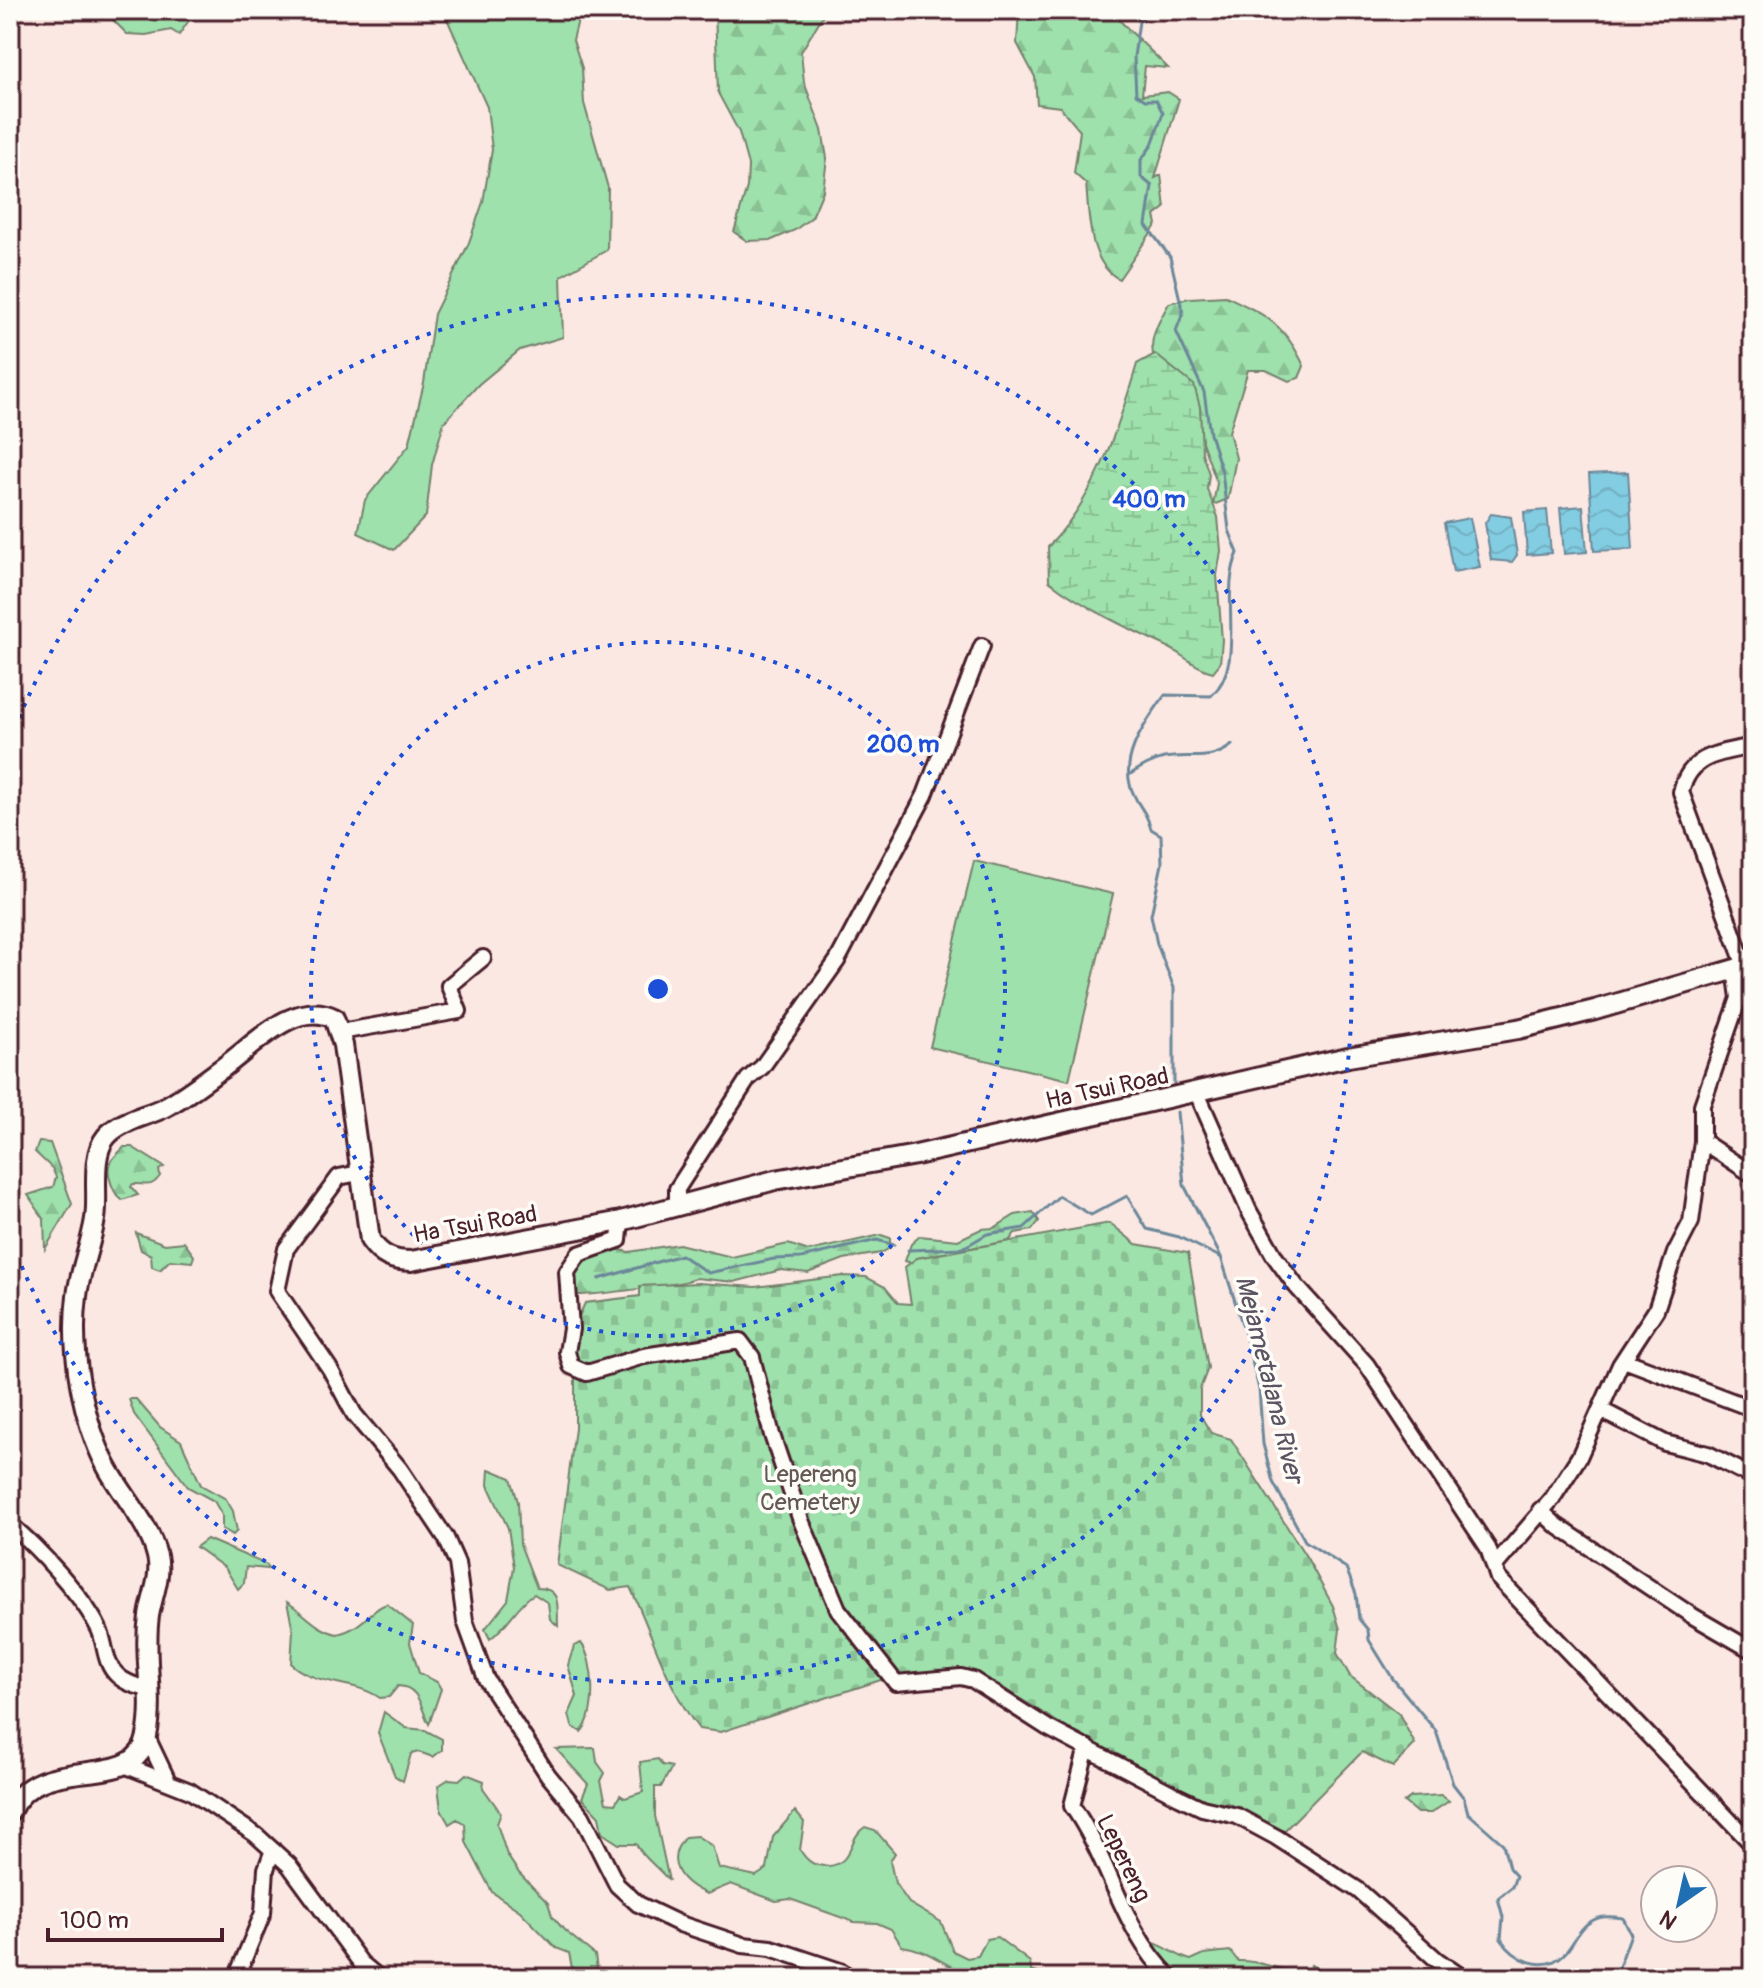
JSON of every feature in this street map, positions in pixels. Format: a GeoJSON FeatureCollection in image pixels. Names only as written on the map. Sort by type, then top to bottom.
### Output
{"type":"FeatureCollection","features":[{"type":"Feature","properties":{"kind":"street"},"geometry":{"type":"LineString","coordinates":[[677,1206],[677,1189],[748,1079],[762,1067],[837,961],[925,795],[982,646]]}},
{"type":"Feature","properties":{"kind":"street"},"geometry":{"type":"LineString","coordinates":[[1494,1567],[1552,1499],[1579,1457],[1624,1360],[1656,1310],[1675,1253],[1691,1222],[1702,1141],[1702,1105],[1739,998],[1744,966],[1683,806],[1681,792],[1688,758],[1753,746]]}},
{"type":"Feature","properties":{"kind":"street"},"geometry":{"type":"LineString","coordinates":[[124,1765],[140,1752],[147,1737],[151,1690],[148,1635],[158,1559],[153,1542],[108,1467],[95,1437],[80,1375],[77,1297],[96,1218],[99,1150],[111,1132],[189,1093],[293,1018],[321,1012],[334,1018],[340,1032],[459,1011],[449,986],[483,958]]}},
{"type":"Feature","properties":{"kind":"street","name":"Ha Tsui Road"},"geometry":{"type":"LineString","coordinates":[[340,1032],[370,1240],[377,1250],[396,1261],[411,1261],[621,1221],[775,1180],[916,1155],[1348,1057],[1516,1029],[1744,966]]}},
{"type":"Feature","properties":{"kind":"street"},"geometry":{"type":"LineString","coordinates":[[1197,1093],[1249,1211],[1275,1257],[1296,1286],[1367,1365],[1488,1548],[1498,1578],[1753,1845]]}},
{"type":"Feature","properties":{"kind":"street"},"geometry":{"type":"LineString","coordinates":[[1702,1141],[1753,1175]]}},
{"type":"Feature","properties":{"kind":"street"},"geometry":{"type":"LineString","coordinates":[[359,1173],[339,1177],[286,1249],[277,1291],[330,1369],[354,1414],[400,1469],[446,1538],[457,1563],[465,1621],[486,1679],[548,1775],[582,1816],[609,1874],[628,1898],[698,1931],[743,1945],[771,1948],[843,1972]]}},
{"type":"Feature","properties":{"kind":"street"},"geometry":{"type":"LineString","coordinates":[[621,1221],[619,1240],[579,1254],[567,1272],[571,1329],[567,1352],[571,1366],[587,1373],[644,1356],[740,1341],[752,1357],[772,1435],[831,1595],[876,1661],[896,1683],[961,1677],[973,1680],[1048,1728],[1202,1808],[1237,1816],[1276,1837],[1358,1890],[1437,1960],[1463,1978]]}},
{"type":"Feature","properties":{"kind":"street"},"geometry":{"type":"LineString","coordinates":[[1624,1360],[1753,1409]]}},
{"type":"Feature","properties":{"kind":"street"},"geometry":{"type":"LineString","coordinates":[[1601,1410],[1665,1443],[1708,1454],[1753,1477]]}},
{"type":"Feature","properties":{"kind":"street"},"geometry":{"type":"LineString","coordinates":[[1540,1510],[1556,1525],[1691,1615],[1753,1651]]}},
{"type":"Feature","properties":{"kind":"street"},"geometry":{"type":"LineString","coordinates":[[10,1524],[45,1557],[99,1629],[107,1660],[117,1675],[136,1687],[151,1690]]}},
{"type":"Feature","properties":{"kind":"street"},"geometry":{"type":"LineString","coordinates":[[147,1737],[167,1779]]}},
{"type":"Feature","properties":{"kind":"street","name":"Lepereng"},"geometry":{"type":"LineString","coordinates":[[1087,1747],[1072,1806],[1090,1831],[1147,1954],[1171,1978]]}},
{"type":"Feature","properties":{"kind":"street"},"geometry":{"type":"LineString","coordinates":[[12,1805],[30,1785],[43,1780],[124,1765],[167,1779],[234,1819],[289,1865],[361,1963],[379,1978]]}},
{"type":"Feature","properties":{"kind":"street"},"geometry":{"type":"LineString","coordinates":[[236,1978],[263,1913],[266,1869],[273,1850]]}},
{"type":"Feature","properties":{"kind":"green space"},"geometry":{"type":"Polygon","coordinates":[[[85,10],[196,10],[179,35],[171,30],[146,35],[127,34],[111,18],[85,10]]]}},
{"type":"Feature","properties":{"kind":"green space"},"geometry":{"type":"Polygon","coordinates":[[[443,10],[561,10],[578,20],[573,40],[582,68],[584,103],[608,188],[607,250],[561,276],[563,337],[520,350],[479,384],[444,422],[432,465],[426,516],[394,550],[358,533],[365,500],[409,445],[424,383],[434,314],[468,245],[483,202],[492,150],[487,107],[443,10]]]}},
{"type":"Feature","properties":{"kind":"green space"},"geometry":{"type":"Polygon","coordinates":[[[715,10],[826,10],[801,52],[804,82],[822,130],[827,158],[823,191],[812,217],[795,230],[772,240],[747,241],[734,232],[747,187],[748,165],[739,132],[718,93],[715,10]]]}},
{"type":"Feature","properties":{"kind":"green space"},"geometry":{"type":"Polygon","coordinates":[[[1019,10],[1109,10],[1168,68],[1145,66],[1142,95],[1168,92],[1179,99],[1155,178],[1161,175],[1165,208],[1155,216],[1157,224],[1119,279],[1101,262],[1092,237],[1086,184],[1074,173],[1080,131],[1060,107],[1037,104],[1035,77],[1017,43],[1019,10]]]}},
{"type":"Feature","properties":{"kind":"green space"},"geometry":{"type":"Polygon","coordinates":[[[1226,296],[1273,322],[1297,351],[1304,366],[1299,378],[1289,381],[1266,370],[1248,370],[1229,432],[1236,458],[1228,499],[1213,505],[1217,483],[1202,442],[1196,397],[1164,386],[1152,344],[1169,303],[1189,298],[1226,296]]]}},
{"type":"Feature","properties":{"kind":"green space"},"geometry":{"type":"Polygon","coordinates":[[[1155,354],[1194,385],[1200,407],[1202,453],[1209,474],[1207,489],[1218,517],[1221,551],[1217,575],[1222,640],[1220,663],[1213,672],[1090,608],[1049,581],[1048,547],[1065,527],[1092,484],[1122,413],[1137,364],[1155,354]]]}},
{"type":"Feature","properties":{"kind":"green space"},"geometry":{"type":"Polygon","coordinates":[[[974,861],[1113,894],[1069,1080],[930,1047],[974,861]]]}},
{"type":"Feature","properties":{"kind":"green space"},"geometry":{"type":"Polygon","coordinates":[[[39,1142],[50,1143],[72,1204],[45,1249],[44,1219],[28,1195],[53,1187],[56,1177],[52,1168],[35,1152],[39,1142]]]}},
{"type":"Feature","properties":{"kind":"green space"},"geometry":{"type":"Polygon","coordinates":[[[124,1147],[132,1147],[164,1167],[159,1170],[160,1176],[154,1183],[133,1184],[131,1187],[138,1195],[122,1200],[111,1183],[109,1167],[124,1147]]]}},
{"type":"Feature","properties":{"kind":"green space"},"geometry":{"type":"Polygon","coordinates":[[[1033,1212],[1039,1221],[1032,1230],[1015,1233],[1009,1241],[918,1258],[911,1263],[905,1261],[911,1244],[920,1236],[958,1240],[981,1229],[994,1228],[1015,1215],[1033,1212]]]}},
{"type":"Feature","properties":{"kind":"green space","name":"Lepereng Cemetery"},"geometry":{"type":"Polygon","coordinates":[[[1110,1223],[1136,1244],[1188,1253],[1208,1368],[1200,1389],[1200,1415],[1211,1433],[1231,1439],[1307,1558],[1333,1606],[1340,1629],[1337,1653],[1350,1676],[1399,1714],[1415,1744],[1393,1767],[1362,1752],[1284,1831],[1228,1803],[1215,1805],[1094,1745],[1000,1686],[963,1671],[893,1676],[721,1732],[699,1729],[669,1679],[630,1587],[610,1590],[557,1565],[575,1428],[575,1325],[585,1303],[640,1296],[640,1286],[698,1283],[755,1287],[843,1276],[866,1277],[885,1287],[898,1303],[911,1304],[905,1267],[917,1258],[1110,1223]]]}},
{"type":"Feature","properties":{"kind":"green space"},"geometry":{"type":"Polygon","coordinates":[[[136,1233],[165,1244],[184,1242],[194,1256],[192,1262],[170,1260],[160,1270],[152,1267],[151,1255],[141,1250],[136,1233]]]}},
{"type":"Feature","properties":{"kind":"green space"},"geometry":{"type":"Polygon","coordinates":[[[881,1235],[890,1238],[890,1248],[881,1253],[844,1259],[808,1273],[781,1270],[734,1282],[696,1278],[637,1289],[575,1295],[572,1276],[588,1254],[611,1248],[629,1252],[679,1244],[732,1257],[788,1244],[809,1251],[881,1235]]]}},
{"type":"Feature","properties":{"kind":"green space"},"geometry":{"type":"Polygon","coordinates":[[[129,1399],[136,1399],[160,1427],[181,1441],[201,1485],[226,1499],[233,1511],[237,1531],[233,1535],[222,1529],[222,1515],[214,1501],[188,1487],[134,1414],[129,1399]]]}},
{"type":"Feature","properties":{"kind":"green space"},"geometry":{"type":"Polygon","coordinates":[[[489,1469],[511,1478],[518,1502],[520,1544],[537,1588],[551,1591],[554,1595],[558,1605],[558,1626],[550,1619],[548,1603],[534,1594],[490,1639],[485,1629],[508,1600],[514,1567],[508,1528],[488,1485],[489,1469]]]}},
{"type":"Feature","properties":{"kind":"green space"},"geometry":{"type":"Polygon","coordinates":[[[207,1539],[267,1565],[269,1569],[246,1567],[244,1583],[238,1589],[225,1568],[196,1547],[207,1539]]]}},
{"type":"Feature","properties":{"kind":"green space"},"geometry":{"type":"Polygon","coordinates":[[[287,1602],[316,1625],[337,1634],[354,1628],[387,1604],[413,1625],[410,1643],[419,1673],[437,1682],[441,1689],[429,1724],[415,1694],[405,1687],[398,1686],[389,1697],[380,1698],[358,1688],[312,1676],[291,1664],[293,1630],[287,1602]]]}},
{"type":"Feature","properties":{"kind":"green space"},"geometry":{"type":"Polygon","coordinates":[[[581,1643],[589,1662],[592,1701],[590,1714],[581,1732],[572,1726],[569,1714],[577,1696],[568,1665],[574,1646],[581,1643]]]}},
{"type":"Feature","properties":{"kind":"green space"},"geometry":{"type":"Polygon","coordinates":[[[384,1712],[406,1728],[425,1730],[442,1739],[442,1750],[433,1757],[419,1752],[411,1754],[403,1781],[395,1776],[378,1733],[384,1712]]]}},
{"type":"Feature","properties":{"kind":"green space"},"geometry":{"type":"Polygon","coordinates":[[[595,1748],[597,1762],[605,1773],[601,1781],[606,1803],[615,1804],[620,1795],[625,1798],[643,1792],[640,1762],[658,1759],[662,1765],[672,1767],[661,1787],[655,1787],[655,1816],[669,1881],[636,1844],[619,1844],[602,1833],[599,1816],[582,1798],[588,1784],[556,1749],[595,1748]]]}},
{"type":"Feature","properties":{"kind":"green space"},"geometry":{"type":"Polygon","coordinates":[[[466,1774],[484,1781],[483,1788],[501,1813],[497,1824],[507,1855],[519,1873],[548,1903],[552,1916],[564,1930],[595,1955],[597,1969],[590,1978],[574,1978],[569,1953],[556,1948],[520,1911],[492,1892],[466,1842],[465,1824],[457,1819],[449,1824],[441,1810],[438,1786],[449,1779],[459,1780],[466,1774]]]}},
{"type":"Feature","properties":{"kind":"green space"},"geometry":{"type":"Polygon","coordinates":[[[1441,1795],[1449,1801],[1431,1813],[1417,1813],[1404,1802],[1411,1797],[1441,1795]]]}},
{"type":"Feature","properties":{"kind":"green space"},"geometry":{"type":"Polygon","coordinates":[[[795,1811],[804,1822],[800,1850],[808,1860],[818,1865],[835,1865],[842,1861],[865,1827],[875,1830],[895,1853],[890,1861],[895,1883],[909,1903],[941,1922],[953,1951],[967,1958],[978,1956],[987,1939],[997,1937],[1030,1962],[1031,1971],[1083,1978],[999,1978],[991,1974],[967,1972],[920,1950],[902,1946],[891,1929],[877,1923],[854,1922],[790,1899],[776,1901],[731,1884],[707,1894],[690,1884],[678,1871],[675,1863],[679,1846],[685,1837],[697,1836],[712,1846],[719,1868],[756,1876],[767,1869],[773,1837],[795,1811]]]}},
{"type":"Feature","properties":{"kind":"green space"},"geometry":{"type":"Polygon","coordinates":[[[1146,1941],[1191,1960],[1204,1954],[1230,1951],[1238,1961],[1299,1972],[1308,1972],[1311,1965],[1334,1978],[1187,1978],[1175,1974],[1146,1941]]]}},
{"type":"Feature","properties":{"kind":"water"},"geometry":{"type":"Polygon","coordinates":[[[1628,472],[1633,549],[1594,551],[1589,474],[1628,472]]]}},
{"type":"Feature","properties":{"kind":"water"},"geometry":{"type":"Polygon","coordinates":[[[1583,506],[1587,552],[1564,554],[1560,508],[1583,506]]]}},
{"type":"Feature","properties":{"kind":"water"},"geometry":{"type":"Polygon","coordinates":[[[1547,510],[1551,553],[1527,555],[1524,512],[1547,510]]]}},
{"type":"Feature","properties":{"kind":"water"},"geometry":{"type":"Polygon","coordinates":[[[1491,514],[1511,517],[1517,555],[1512,562],[1491,560],[1485,523],[1491,514]]]}},
{"type":"Feature","properties":{"kind":"water"},"geometry":{"type":"Polygon","coordinates":[[[1470,518],[1480,567],[1453,572],[1444,523],[1470,518]]]}},
{"type":"Feature","properties":{"kind":"waterway","name":"Mejametalana River"},"geometry":{"type":"LineString","coordinates":[[1135,10],[1139,21],[1134,57],[1136,94],[1145,100],[1156,100],[1163,113],[1152,145],[1141,160],[1141,177],[1152,186],[1146,225],[1170,257],[1183,313],[1176,331],[1204,392],[1210,434],[1222,472],[1229,530],[1238,553],[1231,588],[1231,647],[1222,682],[1211,696],[1165,695],[1136,742],[1129,768],[1129,782],[1136,800],[1151,829],[1161,835],[1162,864],[1151,915],[1157,944],[1174,988],[1174,1089]]}},
{"type":"Feature","properties":{"kind":"waterway"},"geometry":{"type":"LineString","coordinates":[[1140,20],[1152,10]]}},
{"type":"Feature","properties":{"kind":"waterway"},"geometry":{"type":"LineString","coordinates":[[1129,775],[1159,759],[1208,756],[1232,745]]}},
{"type":"Feature","properties":{"kind":"waterway","name":"Mejametalana River"},"geometry":{"type":"LineString","coordinates":[[1177,1112],[1184,1185],[1221,1257],[1244,1330],[1259,1389],[1263,1444],[1273,1482],[1305,1541],[1346,1568],[1356,1594],[1359,1619],[1368,1630],[1369,1640],[1393,1679],[1436,1731],[1453,1784],[1464,1798],[1468,1813],[1503,1844],[1509,1868],[1516,1876],[1512,1887],[1498,1898],[1503,1917],[1501,1939],[1521,1958],[1539,1964],[1548,1963],[1564,1954],[1591,1921],[1604,1917],[1623,1918],[1631,1934],[1615,1978]]}},
{"type":"Feature","properties":{"kind":"waterway"},"geometry":{"type":"LineString","coordinates":[[908,1250],[963,1248],[987,1234],[1024,1228],[1059,1196],[1091,1215],[1127,1196],[1147,1229],[1179,1237],[1220,1257]]}},
{"type":"Feature","properties":{"kind":"waterway"},"geometry":{"type":"LineString","coordinates":[[599,1279],[681,1255],[708,1273],[774,1259],[801,1258],[877,1240],[894,1245]]}}]}
